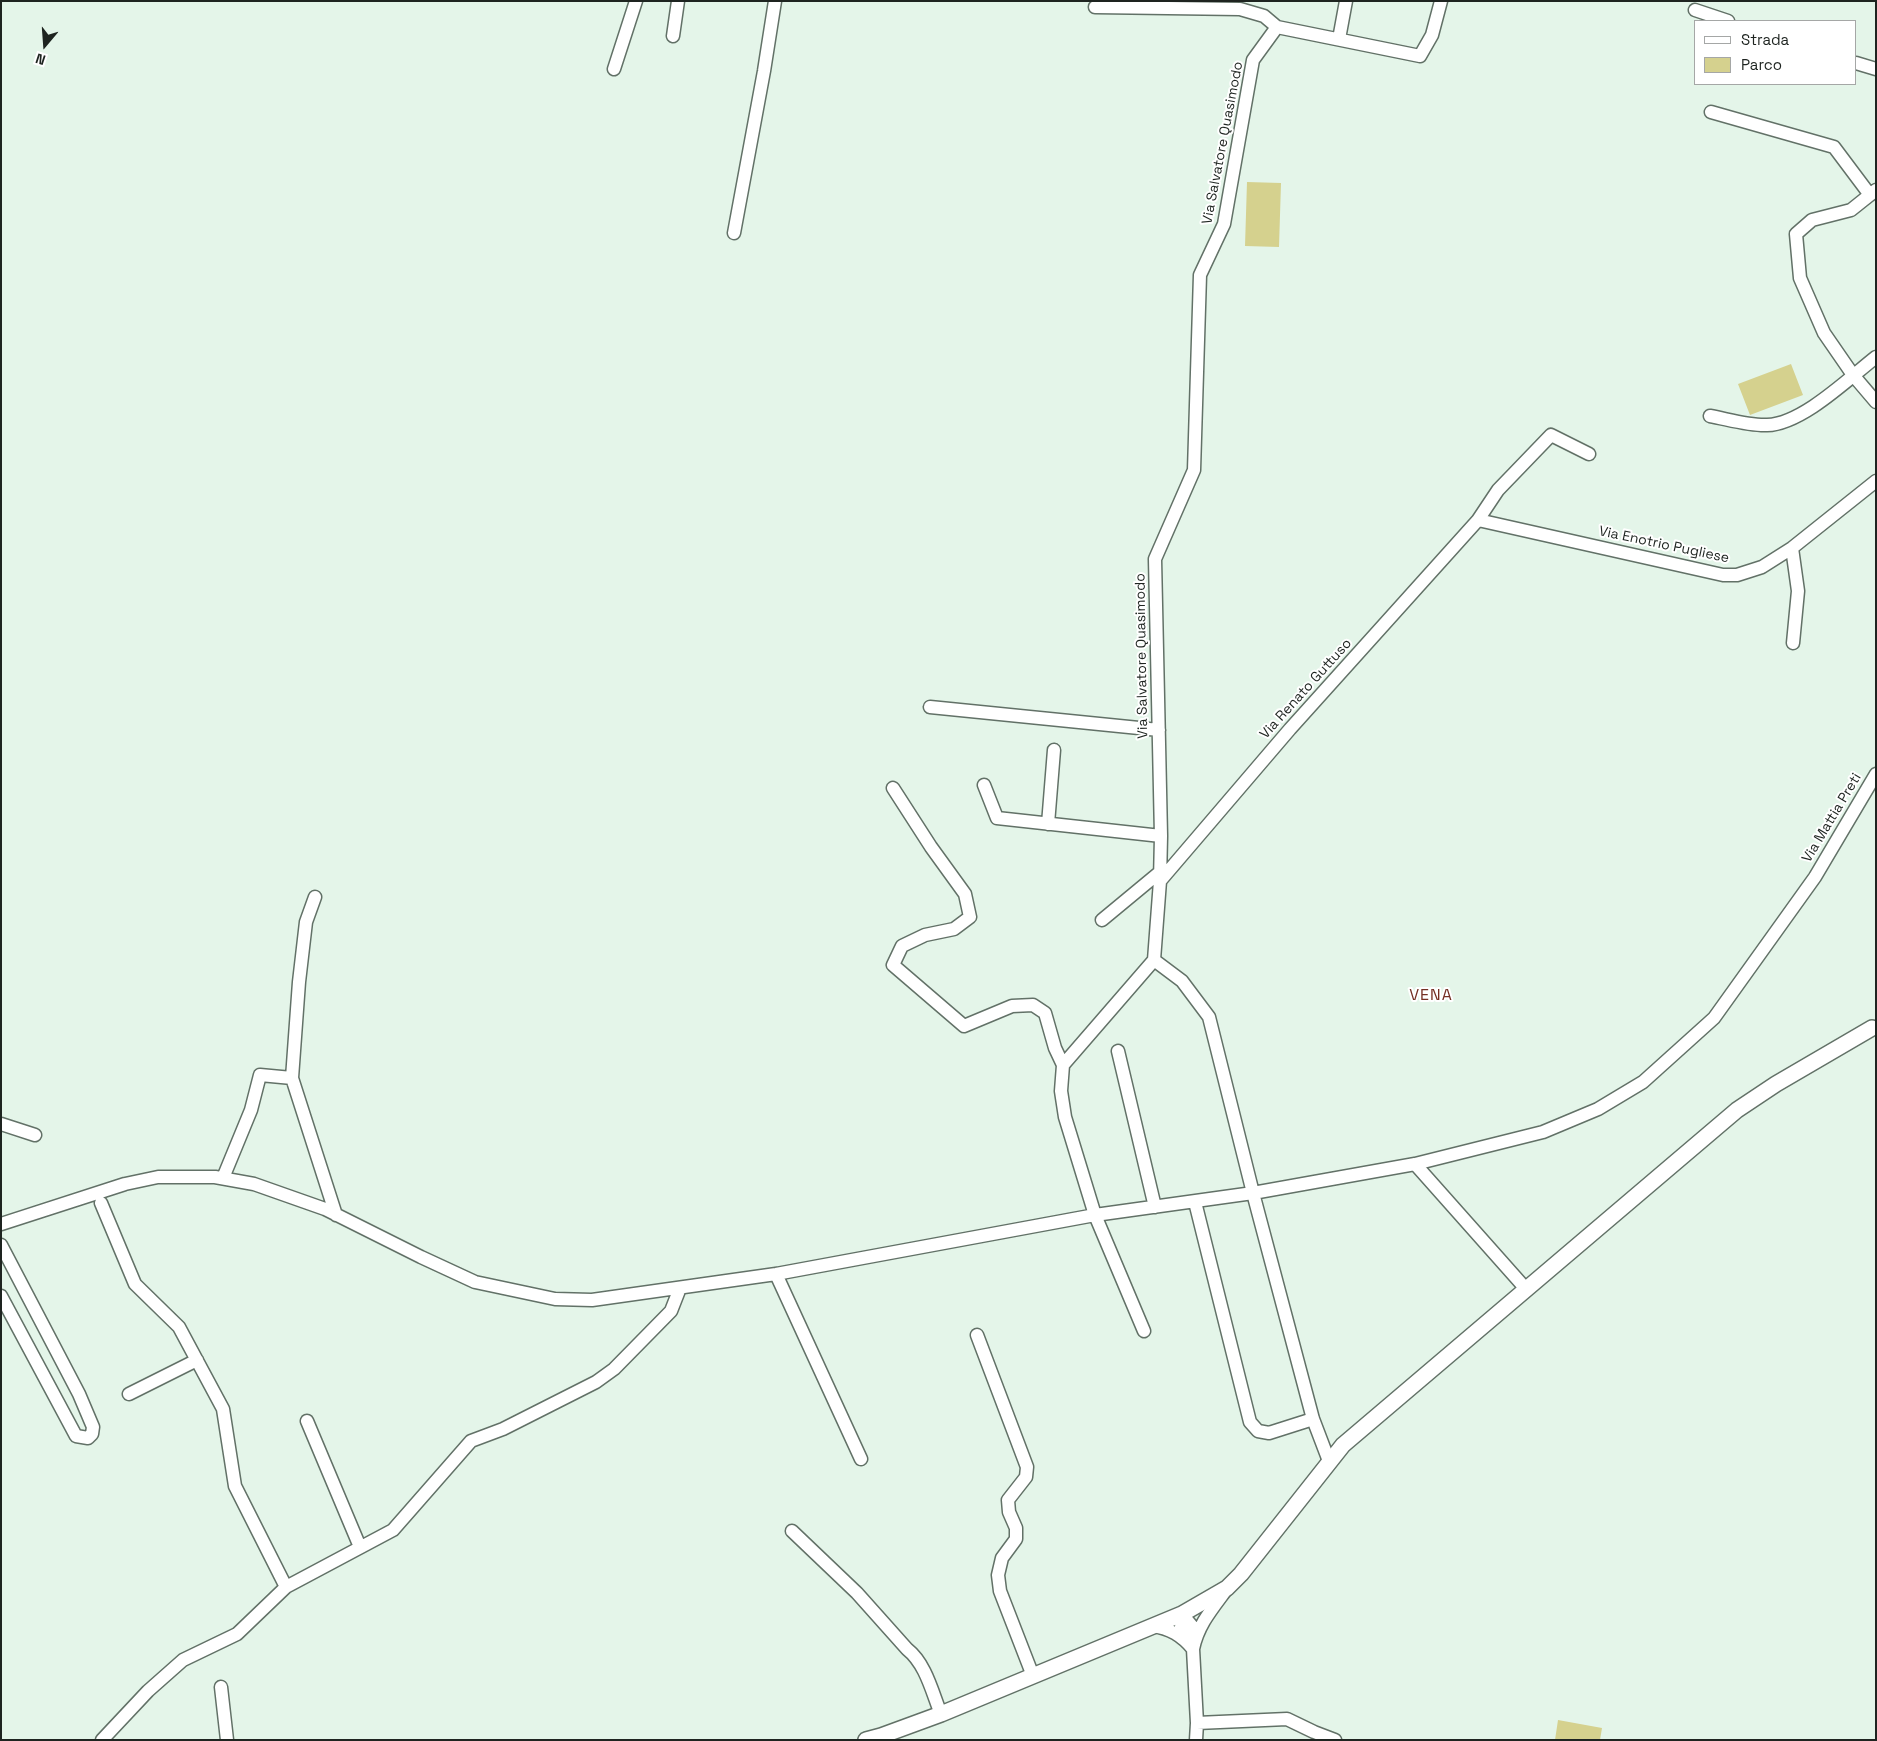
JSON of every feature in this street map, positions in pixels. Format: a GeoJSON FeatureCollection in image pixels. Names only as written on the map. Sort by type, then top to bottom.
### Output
{"type":"FeatureCollection","features":[{"type":"Feature","properties":{"kind":"main road"},"geometry":{"type":"LineString","coordinates":[[866,1740],[942,1714],[1182,1614],[1227,1588],[1241,1574],[1343,1445],[1737,1110],[1776,1084],[1872,1028]]}},
{"type":"Feature","properties":{"kind":"street"},"geometry":{"type":"LineString","coordinates":[[614,69],[636,1]]}},
{"type":"Feature","properties":{"kind":"street"},"geometry":{"type":"LineString","coordinates":[[673,36],[678,1]]}},
{"type":"Feature","properties":{"kind":"street"},"geometry":{"type":"LineString","coordinates":[[734,232],[775,1]]}},
{"type":"Feature","properties":{"kind":"street"},"geometry":{"type":"LineString","coordinates":[[1339,39],[1346,1]]}},
{"type":"Feature","properties":{"kind":"street"},"geometry":{"type":"LineString","coordinates":[[1096,7],[1113,4],[1240,9],[1264,16],[1277,27],[1420,56],[1432,35],[1441,1]]}},
{"type":"Feature","properties":{"kind":"street"},"geometry":{"type":"LineString","coordinates":[[1695,10],[1725,20]]}},
{"type":"Feature","properties":{"kind":"street","name":"Via Salvatore Quasimodo"},"geometry":{"type":"LineString","coordinates":[[1154,960],[1161,836],[1155,559],[1194,470],[1200,275],[1224,224],[1253,60],[1277,27]]}},
{"type":"Feature","properties":{"kind":"street"},"geometry":{"type":"LineString","coordinates":[[1857,63],[1876,69]]}},
{"type":"Feature","properties":{"kind":"street"},"geometry":{"type":"LineString","coordinates":[[1711,112],[1834,147],[1873,193],[1851,210],[1812,220],[1796,234],[1800,278],[1824,333],[1852,375],[1876,402]]}},
{"type":"Feature","properties":{"kind":"street"},"geometry":{"type":"LineString","coordinates":[[1710,416],[1766,425],[1777,424],[1803,414],[1876,357]]}},
{"type":"Feature","properties":{"kind":"street","name":"Via Renato Guttuso"},"geometry":{"type":"LineString","coordinates":[[1102,920],[1160,876],[1478,520],[1498,490],[1551,435],[1590,454]]}},
{"type":"Feature","properties":{"kind":"street","name":"Via Enotrio Pugliese"},"geometry":{"type":"LineString","coordinates":[[1478,520],[1723,575],[1737,575],[1762,567],[1792,548],[1876,481]]}},
{"type":"Feature","properties":{"kind":"street"},"geometry":{"type":"LineString","coordinates":[[1792,548],[1798,591],[1793,643]]}},
{"type":"Feature","properties":{"kind":"street"},"geometry":{"type":"LineString","coordinates":[[930,708],[1159,730]]}},
{"type":"Feature","properties":{"kind":"street"},"geometry":{"type":"LineString","coordinates":[[1048,824],[1054,750]]}},
{"type":"Feature","properties":{"kind":"street","name":"Via Mattia Preti"},"geometry":{"type":"LineString","coordinates":[[1,1224],[124,1184],[158,1177],[224,1178],[254,1184],[283,1193],[336,1215],[429,1262],[475,1282],[555,1299],[592,1300],[776,1274],[1095,1215],[1252,1193],[1415,1164],[1543,1132],[1598,1109],[1643,1082],[1714,1018],[1815,877],[1876,774]]}},
{"type":"Feature","properties":{"kind":"street"},"geometry":{"type":"LineString","coordinates":[[984,785],[997,818],[1161,836]]}},
{"type":"Feature","properties":{"kind":"street"},"geometry":{"type":"LineString","coordinates":[[893,788],[931,847],[965,894],[970,917],[954,929],[925,935],[902,946],[893,966],[904,973],[964,1026],[1012,1006],[1033,1005],[1045,1013],[1055,1048],[1063,1065],[1061,1090],[1065,1117],[1095,1215],[1144,1332]]}},
{"type":"Feature","properties":{"kind":"street"},"geometry":{"type":"LineString","coordinates":[[315,897],[306,922],[299,982],[292,1078],[336,1215]]}},
{"type":"Feature","properties":{"kind":"street"},"geometry":{"type":"LineString","coordinates":[[1063,1065],[1154,960],[1182,981],[1209,1017],[1252,1193],[1314,1418],[1329,1461]]}},
{"type":"Feature","properties":{"kind":"street"},"geometry":{"type":"LineString","coordinates":[[1118,1051],[1155,1207]]}},
{"type":"Feature","properties":{"kind":"street"},"geometry":{"type":"LineString","coordinates":[[224,1178],[251,1110],[260,1075],[292,1078]]}},
{"type":"Feature","properties":{"kind":"street"},"geometry":{"type":"LineString","coordinates":[[1,1124],[35,1135]]}},
{"type":"Feature","properties":{"kind":"street"},"geometry":{"type":"LineString","coordinates":[[1415,1164],[1526,1289]]}},
{"type":"Feature","properties":{"kind":"street"},"geometry":{"type":"LineString","coordinates":[[1195,1202],[1250,1422],[1258,1431],[1269,1433],[1314,1418]]}},
{"type":"Feature","properties":{"kind":"street"},"geometry":{"type":"LineString","coordinates":[[101,1203],[135,1284],[179,1327],[223,1409],[235,1486],[286,1587]]}},
{"type":"Feature","properties":{"kind":"street"},"geometry":{"type":"LineString","coordinates":[[1,1245],[79,1394],[93,1426],[92,1434],[88,1438],[76,1436],[1,1296]]}},
{"type":"Feature","properties":{"kind":"street"},"geometry":{"type":"LineString","coordinates":[[776,1274],[861,1459]]}},
{"type":"Feature","properties":{"kind":"street"},"geometry":{"type":"LineString","coordinates":[[102,1740],[148,1691],[183,1660],[237,1634],[286,1587],[393,1530],[471,1441],[503,1429],[596,1382],[614,1369],[670,1311],[680,1288]]}},
{"type":"Feature","properties":{"kind":"street"},"geometry":{"type":"LineString","coordinates":[[978,1335],[1026,1467],[1026,1477],[1008,1500],[1009,1512],[1016,1528],[1016,1538],[1002,1558],[998,1575],[1000,1591],[1033,1676]]}},
{"type":"Feature","properties":{"kind":"street"},"geometry":{"type":"LineString","coordinates":[[129,1394],[197,1360]]}},
{"type":"Feature","properties":{"kind":"street"},"geometry":{"type":"LineString","coordinates":[[307,1421],[360,1547]]}},
{"type":"Feature","properties":{"kind":"street"},"geometry":{"type":"LineString","coordinates":[[792,1531],[857,1594],[915,1656],[924,1671],[942,1714]]}},
{"type":"Feature","properties":{"kind":"street"},"geometry":{"type":"LineString","coordinates":[[1192,1644],[1203,1620],[1227,1588]]}},
{"type":"Feature","properties":{"kind":"street"},"geometry":{"type":"LineString","coordinates":[[1182,1614],[1192,1626],[1197,1723],[1196,1740]]}},
{"type":"Feature","properties":{"kind":"street"},"geometry":{"type":"LineString","coordinates":[[1152,1626],[1174,1631],[1192,1644]]}},
{"type":"Feature","properties":{"kind":"street"},"geometry":{"type":"LineString","coordinates":[[221,1687],[226,1740]]}},
{"type":"Feature","properties":{"kind":"street"},"geometry":{"type":"LineString","coordinates":[[1197,1723],[1286,1719],[1335,1740]]}},
{"type":"Feature","properties":{"kind":"green space"},"geometry":{"type":"Polygon","coordinates":[[[1247,182],[1281,183],[1279,247],[1245,246],[1247,182]]]}},
{"type":"Feature","properties":{"kind":"green space"},"geometry":{"type":"Polygon","coordinates":[[[1791,364],[1803,395],[1750,415],[1738,384],[1791,364]]]}},
{"type":"Feature","properties":{"kind":"green space"},"geometry":{"type":"Polygon","coordinates":[[[1558,1720],[1602,1728],[1600,1740],[1555,1740],[1558,1720]]]}},
{"type":"Feature","properties":{"kind":"district","name":"VENA"},"geometry":{"type":"Point","coordinates":[1431,996]}}]}
